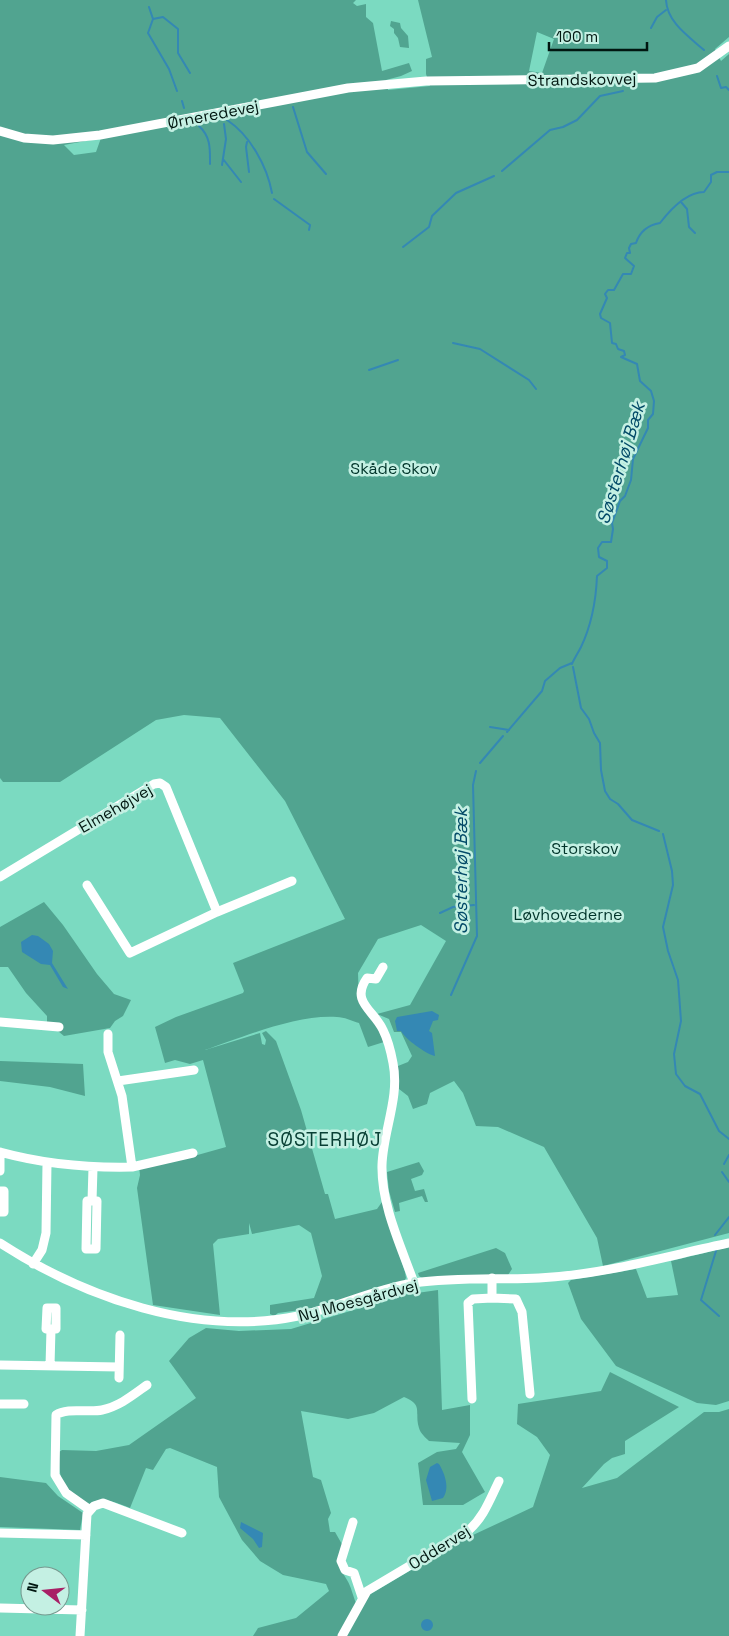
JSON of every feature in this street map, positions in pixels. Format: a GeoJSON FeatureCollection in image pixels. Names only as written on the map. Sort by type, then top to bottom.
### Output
{"type":"FeatureCollection","features":[{"type":"Feature","properties":{"kind":"street","name":"Strandskovvej"},"geometry":{"type":"LineString","coordinates":[[426,81],[656,78],[678,75],[698,68],[729,46]]}},
{"type":"Feature","properties":{"kind":"street","name":"Ørneredevej"},"geometry":{"type":"LineString","coordinates":[[0,131],[24,138],[53,140],[100,135],[348,88],[426,81]]}},
{"type":"Feature","properties":{"kind":"street","name":"Elmehøjvej"},"geometry":{"type":"LineString","coordinates":[[0,877],[108,811],[154,784],[160,783],[166,787],[217,912]]}},
{"type":"Feature","properties":{"kind":"street"},"geometry":{"type":"LineString","coordinates":[[87,886],[126,950],[130,953],[217,912],[292,881]]}},
{"type":"Feature","properties":{"kind":"street"},"geometry":{"type":"LineString","coordinates":[[383,968],[376,979],[367,978],[362,985],[361,992],[365,1007],[383,1030],[393,1064],[394,1091],[385,1140],[383,1178],[387,1202],[414,1283]]}},
{"type":"Feature","properties":{"kind":"street"},"geometry":{"type":"LineString","coordinates":[[0,1022],[59,1027]]}},
{"type":"Feature","properties":{"kind":"street"},"geometry":{"type":"LineString","coordinates":[[108,1034],[108,1052],[122,1096],[132,1167]]}},
{"type":"Feature","properties":{"kind":"street"},"geometry":{"type":"LineString","coordinates":[[118,1081],[194,1070]]}},
{"type":"Feature","properties":{"kind":"street"},"geometry":{"type":"LineString","coordinates":[[0,1171],[0,1152],[47,1163],[93,1168],[132,1167],[193,1153]]}},
{"type":"Feature","properties":{"kind":"street"},"geometry":{"type":"LineString","coordinates":[[33,1264],[42,1250],[46,1233],[47,1163]]}},
{"type":"Feature","properties":{"kind":"street"},"geometry":{"type":"LineString","coordinates":[[92,1201],[93,1168]]}},
{"type":"Feature","properties":{"kind":"street"},"geometry":{"type":"LineString","coordinates":[[0,1191],[4,1191],[4,1212],[0,1212]]}},
{"type":"Feature","properties":{"kind":"street"},"geometry":{"type":"LineString","coordinates":[[87,1201],[92,1201],[97,1201],[96,1249],[86,1249],[87,1201]]}},
{"type":"Feature","properties":{"kind":"street","name":"Ny Moesgårdvej"},"geometry":{"type":"LineString","coordinates":[[0,1243],[33,1264],[67,1281],[120,1302],[189,1318],[219,1320],[267,1320],[299,1316],[414,1283],[492,1278],[540,1278],[587,1273],[729,1243]]}},
{"type":"Feature","properties":{"kind":"street"},"geometry":{"type":"LineString","coordinates":[[492,1278],[492,1298]]}},
{"type":"Feature","properties":{"kind":"street"},"geometry":{"type":"LineString","coordinates":[[472,1399],[468,1303],[473,1299],[516,1299],[522,1312],[530,1394]]}},
{"type":"Feature","properties":{"kind":"street"},"geometry":{"type":"LineString","coordinates":[[50,1366],[51,1329]]}},
{"type":"Feature","properties":{"kind":"street"},"geometry":{"type":"LineString","coordinates":[[119,1378],[120,1335]]}},
{"type":"Feature","properties":{"kind":"street"},"geometry":{"type":"LineString","coordinates":[[0,1365],[119,1367]]}},
{"type":"Feature","properties":{"kind":"street"},"geometry":{"type":"LineString","coordinates":[[90,1510],[66,1493],[55,1475],[56,1415],[62,1412],[91,1412],[114,1406],[147,1385]]}},
{"type":"Feature","properties":{"kind":"street"},"geometry":{"type":"LineString","coordinates":[[0,1404],[24,1404]]}},
{"type":"Feature","properties":{"kind":"street","name":"Oddervej"},"geometry":{"type":"LineString","coordinates":[[342,1636],[362,1597],[382,1582],[468,1531],[485,1512],[499,1481]]}},
{"type":"Feature","properties":{"kind":"street"},"geometry":{"type":"LineString","coordinates":[[90,1510],[103,1503],[182,1533]]}},
{"type":"Feature","properties":{"kind":"street"},"geometry":{"type":"LineString","coordinates":[[80,1636],[86,1535],[90,1510]]}},
{"type":"Feature","properties":{"kind":"street"},"geometry":{"type":"LineString","coordinates":[[353,1522],[341,1561],[345,1570],[354,1573],[362,1597]]}},
{"type":"Feature","properties":{"kind":"street"},"geometry":{"type":"LineString","coordinates":[[0,1533],[86,1535]]}},
{"type":"Feature","properties":{"kind":"street"},"geometry":{"type":"LineString","coordinates":[[0,1608],[82,1610]]}},
{"type":"Feature","properties":{"kind":"green space","name":"Skåde Skov"},"geometry":{"type":"Polygon","coordinates":[[[0,0],[356,0],[353,3],[357,6],[366,4],[366,17],[373,23],[382,71],[409,63],[412,71],[386,80],[388,90],[430,86],[426,74],[426,59],[432,57],[418,0],[729,0],[729,37],[715,49],[721,61],[729,54],[729,1233],[603,1266],[597,1238],[544,1147],[498,1127],[476,1126],[463,1093],[454,1081],[430,1093],[427,1104],[413,1109],[408,1096],[399,1089],[398,1066],[408,1062],[412,1056],[401,1032],[394,1032],[389,1019],[377,1014],[410,1005],[446,941],[421,925],[378,939],[358,973],[359,1002],[378,1027],[384,1042],[368,1047],[359,1023],[340,1017],[321,1017],[270,1028],[205,1050],[260,1033],[262,1044],[265,1045],[266,1040],[262,1033],[266,1031],[276,1041],[301,1110],[325,1194],[328,1194],[335,1219],[377,1209],[382,1202],[405,1272],[406,1278],[403,1283],[315,1308],[278,1313],[274,1316],[270,1314],[270,1305],[314,1298],[322,1276],[311,1233],[299,1225],[252,1234],[249,1223],[249,1234],[218,1239],[213,1244],[220,1315],[153,1305],[137,1188],[140,1175],[139,1166],[194,1156],[226,1147],[203,1060],[190,1064],[175,1060],[165,1063],[155,1027],[176,1017],[243,993],[244,991],[233,963],[345,919],[285,801],[220,718],[184,715],[156,720],[60,782],[3,782],[0,778],[0,0]],[[537,32],[529,71],[542,73],[554,39],[537,32]],[[101,138],[64,145],[74,155],[96,152],[101,138]]]}},
{"type":"Feature","properties":{"kind":"green space"},"geometry":{"type":"Polygon","coordinates":[[[391,21],[400,23],[401,28],[408,36],[409,48],[400,47],[394,29],[390,26],[391,21]]]}},
{"type":"Feature","properties":{"kind":"green space"},"geometry":{"type":"Polygon","coordinates":[[[44,902],[114,994],[131,1000],[123,1016],[115,1021],[110,1028],[64,1036],[47,1022],[47,1016],[26,993],[8,967],[0,967],[0,927],[44,902]]]}},
{"type":"Feature","properties":{"kind":"green space"},"geometry":{"type":"Polygon","coordinates":[[[0,1061],[83,1064],[85,1096],[50,1087],[0,1081],[0,1061]]]}},
{"type":"Feature","properties":{"kind":"green space"},"geometry":{"type":"Polygon","coordinates":[[[419,1162],[424,1171],[422,1175],[411,1179],[415,1191],[424,1189],[428,1202],[425,1202],[422,1196],[399,1203],[400,1211],[395,1212],[389,1191],[387,1172],[419,1162]]]}},
{"type":"Feature","properties":{"kind":"green space"},"geometry":{"type":"Polygon","coordinates":[[[729,1247],[729,1401],[716,1405],[697,1403],[616,1366],[581,1319],[568,1283],[571,1280],[636,1269],[647,1298],[678,1295],[671,1261],[729,1247]]]}},
{"type":"Feature","properties":{"kind":"green space"},"geometry":{"type":"Polygon","coordinates":[[[496,1248],[505,1253],[512,1269],[508,1275],[422,1278],[419,1276],[418,1273],[496,1248]]]}},
{"type":"Feature","properties":{"kind":"green space"},"geometry":{"type":"Polygon","coordinates":[[[438,1290],[442,1410],[470,1405],[470,1435],[462,1452],[485,1492],[463,1505],[423,1505],[418,1463],[437,1452],[456,1449],[460,1443],[429,1441],[420,1430],[416,1406],[404,1397],[374,1413],[348,1419],[301,1411],[313,1477],[321,1480],[331,1513],[328,1519],[330,1532],[335,1532],[343,1546],[339,1561],[340,1567],[350,1585],[356,1603],[339,1636],[253,1636],[258,1628],[296,1618],[329,1591],[326,1584],[283,1575],[260,1561],[242,1540],[219,1497],[217,1467],[170,1448],[166,1449],[153,1470],[146,1468],[130,1508],[104,1500],[89,1504],[73,1494],[64,1484],[61,1478],[59,1463],[59,1452],[62,1450],[96,1451],[129,1445],[196,1398],[169,1361],[189,1338],[206,1328],[239,1331],[291,1329],[403,1295],[438,1290]]]}},
{"type":"Feature","properties":{"kind":"green space"},"geometry":{"type":"Polygon","coordinates":[[[610,1372],[679,1407],[625,1441],[625,1454],[612,1458],[604,1464],[582,1488],[617,1478],[704,1412],[719,1412],[729,1409],[729,1636],[345,1636],[364,1598],[458,1542],[533,1507],[550,1455],[537,1437],[517,1424],[518,1404],[601,1391],[610,1372]]]}},
{"type":"Feature","properties":{"kind":"green space"},"geometry":{"type":"Polygon","coordinates":[[[0,1477],[46,1483],[58,1496],[83,1513],[80,1530],[0,1527],[0,1477]]]}},
{"type":"Feature","properties":{"kind":"shaded area"},"geometry":{"type":"Polygon","coordinates":[[[32,935],[38,936],[49,944],[53,951],[52,963],[68,989],[63,987],[50,965],[41,964],[22,952],[21,942],[32,935]]]}},
{"type":"Feature","properties":{"kind":"shaded area"},"geometry":{"type":"Polygon","coordinates":[[[432,1011],[439,1015],[438,1020],[433,1021],[429,1031],[432,1033],[435,1056],[416,1046],[401,1031],[397,1031],[395,1021],[397,1017],[432,1011]]]}},
{"type":"Feature","properties":{"kind":"shaded area"},"geometry":{"type":"Polygon","coordinates":[[[437,1463],[445,1477],[446,1490],[443,1498],[432,1501],[426,1480],[430,1467],[437,1463]]]}},
{"type":"Feature","properties":{"kind":"shaded area"},"geometry":{"type":"Polygon","coordinates":[[[241,1522],[263,1533],[262,1547],[259,1548],[253,1539],[240,1528],[241,1522]]]}},
{"type":"Feature","properties":{"kind":"shaded area"},"geometry":{"type":"Polygon","coordinates":[[[425,1619],[429,1619],[433,1625],[429,1631],[425,1631],[421,1627],[421,1623],[425,1619]]]}},
{"type":"Feature","properties":{"kind":"waterway","name":"Søsterhøj Bæk"},"geometry":{"type":"LineString","coordinates":[[666,0],[667,8],[674,22],[704,50]]}},
{"type":"Feature","properties":{"kind":"waterway"},"geometry":{"type":"LineString","coordinates":[[149,7],[153,19],[163,17],[178,29],[178,53],[190,73]]}},
{"type":"Feature","properties":{"kind":"waterway"},"geometry":{"type":"LineString","coordinates":[[651,28],[657,17],[666,10]]}},
{"type":"Feature","properties":{"kind":"waterway"},"geometry":{"type":"LineString","coordinates":[[153,19],[148,33],[169,69],[177,91]]}},
{"type":"Feature","properties":{"kind":"waterway","name":"Søsterhøj Bæk"},"geometry":{"type":"LineString","coordinates":[[717,76],[721,88],[726,87],[729,90]]}},
{"type":"Feature","properties":{"kind":"waterway"},"geometry":{"type":"LineString","coordinates":[[502,171],[550,130],[563,127],[577,120],[600,96],[623,91]]}},
{"type":"Feature","properties":{"kind":"waterway"},"geometry":{"type":"LineString","coordinates":[[182,101],[184,108]]}},
{"type":"Feature","properties":{"kind":"waterway"},"geometry":{"type":"LineString","coordinates":[[293,107],[307,152],[326,174]]}},
{"type":"Feature","properties":{"kind":"waterway"},"geometry":{"type":"LineString","coordinates":[[227,117],[227,120],[243,134],[262,162],[272,193]]}},
{"type":"Feature","properties":{"kind":"waterway"},"geometry":{"type":"LineString","coordinates":[[222,165],[226,139],[224,124]]}},
{"type":"Feature","properties":{"kind":"waterway"},"geometry":{"type":"LineString","coordinates":[[199,126],[208,139],[210,164]]}},
{"type":"Feature","properties":{"kind":"waterway"},"geometry":{"type":"LineString","coordinates":[[247,142],[249,172]]}},
{"type":"Feature","properties":{"kind":"waterway"},"geometry":{"type":"LineString","coordinates":[[223,159],[241,182]]}},
{"type":"Feature","properties":{"kind":"waterway","name":"Søsterhøj Bæk"},"geometry":{"type":"LineString","coordinates":[[572,664],[591,621],[597,576],[607,568],[607,561],[599,557],[598,548],[602,542],[611,542],[612,523],[620,501],[625,496],[631,480],[633,459],[648,428],[648,420],[653,414],[654,401],[651,391],[640,381],[637,364],[621,357],[625,355],[624,351],[618,349],[616,344],[612,343],[610,323],[601,318],[600,314],[607,298],[605,294],[608,290],[614,290],[623,274],[631,274],[634,266],[625,258],[627,253],[630,253],[629,248],[631,244],[636,243],[642,232],[648,227],[660,223],[685,198],[704,192],[711,182],[711,175],[717,172],[729,172]]}},
{"type":"Feature","properties":{"kind":"waterway"},"geometry":{"type":"LineString","coordinates":[[403,247],[429,227],[432,216],[456,193],[494,176]]}},
{"type":"Feature","properties":{"kind":"waterway"},"geometry":{"type":"LineString","coordinates":[[274,199],[310,225],[309,230]]}},
{"type":"Feature","properties":{"kind":"waterway"},"geometry":{"type":"LineString","coordinates":[[681,202],[687,209],[689,227],[695,233]]}},
{"type":"Feature","properties":{"kind":"waterway"},"geometry":{"type":"LineString","coordinates":[[453,343],[480,349],[529,380],[536,389]]}},
{"type":"Feature","properties":{"kind":"waterway"},"geometry":{"type":"LineString","coordinates":[[369,370],[398,360]]}},
{"type":"Feature","properties":{"kind":"waterway","name":"Søsterhøj Bæk"},"geometry":{"type":"LineString","coordinates":[[507,732],[542,691],[545,681],[560,668],[572,663]]}},
{"type":"Feature","properties":{"kind":"waterway"},"geometry":{"type":"LineString","coordinates":[[573,667],[581,708],[589,719],[600,743],[601,770],[605,791],[610,799],[618,804],[632,820],[659,831]]}},
{"type":"Feature","properties":{"kind":"waterway"},"geometry":{"type":"LineString","coordinates":[[490,727],[509,730]]}},
{"type":"Feature","properties":{"kind":"waterway","name":"Søsterhøj Bæk"},"geometry":{"type":"LineString","coordinates":[[480,763],[503,736]]}},
{"type":"Feature","properties":{"kind":"waterway","name":"Søsterhøj Bæk"},"geometry":{"type":"LineString","coordinates":[[451,995],[477,936],[473,785],[476,771]]}},
{"type":"Feature","properties":{"kind":"waterway"},"geometry":{"type":"LineString","coordinates":[[663,834],[672,871],[673,885],[663,927],[668,951],[678,980],[681,1021],[674,1054],[676,1074],[685,1086],[700,1094],[719,1131],[729,1139]]}},
{"type":"Feature","properties":{"kind":"waterway"},"geometry":{"type":"LineString","coordinates":[[440,913],[453,907],[474,905]]}},
{"type":"Feature","properties":{"kind":"waterway"},"geometry":{"type":"LineString","coordinates":[[724,1164],[729,1155]]}},
{"type":"Feature","properties":{"kind":"waterway"},"geometry":{"type":"LineString","coordinates":[[722,1172],[729,1182]]}},
{"type":"Feature","properties":{"kind":"waterway"},"geometry":{"type":"LineString","coordinates":[[715,1235],[729,1217]]}},
{"type":"Feature","properties":{"kind":"waterway"},"geometry":{"type":"LineString","coordinates":[[716,1251],[701,1300],[719,1316]]}},
{"type":"Feature","properties":{"kind":"district","name":"SØSTERHØJ"},"geometry":{"type":"Point","coordinates":[325,1139]}},
{"type":"Feature","properties":{"kind":"park label","name":"Storskov"},"geometry":{"type":"Point","coordinates":[585,848]}},
{"type":"Feature","properties":{"kind":"park label","name":"Løvhovederne"},"geometry":{"type":"Point","coordinates":[568,914]}}]}
